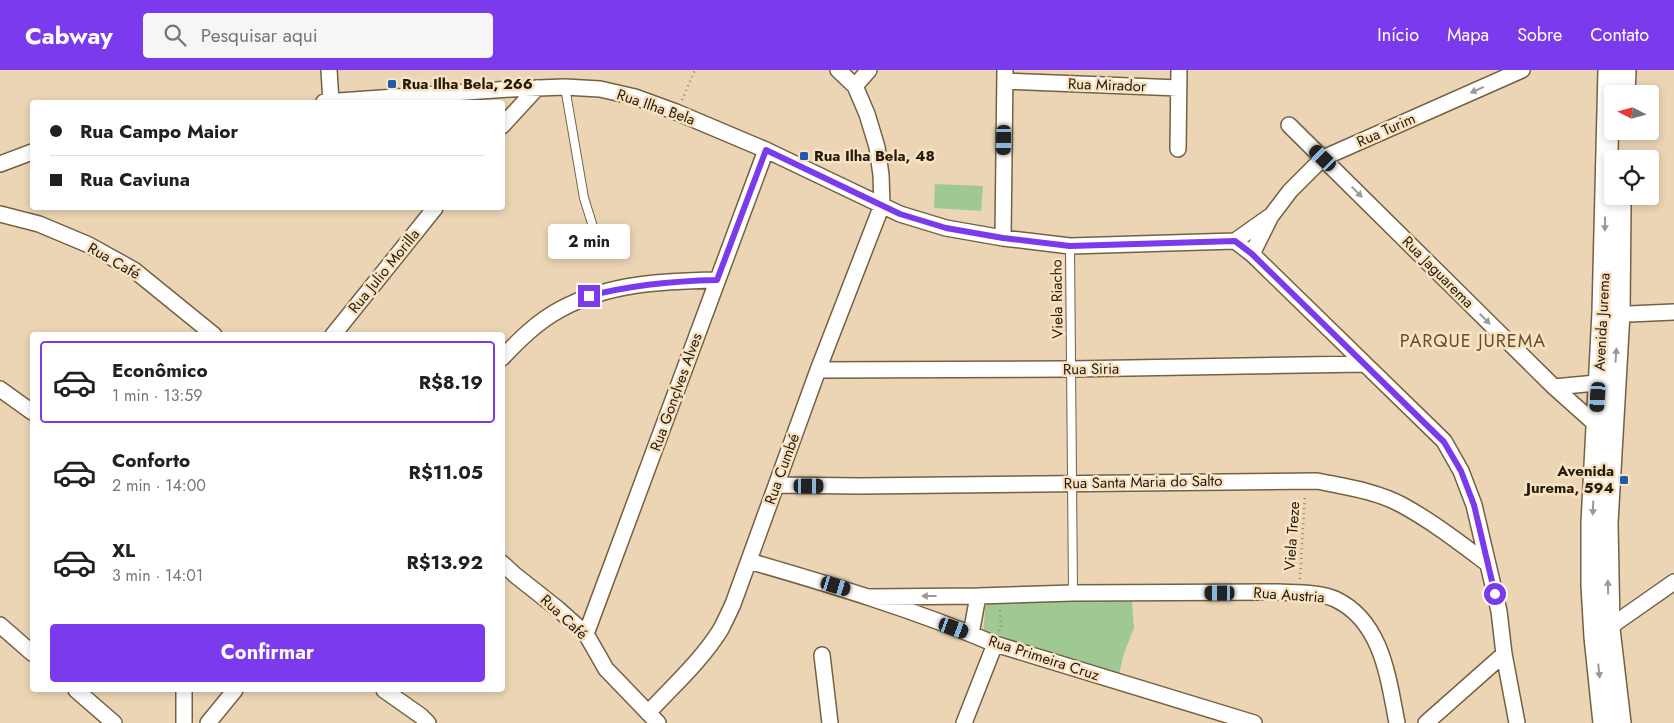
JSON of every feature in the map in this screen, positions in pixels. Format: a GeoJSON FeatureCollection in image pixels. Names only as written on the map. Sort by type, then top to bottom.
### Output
{"type":"FeatureCollection","features":[{"type":"Feature","properties":{"kind":"street"},"geometry":{"type":"LineString","coordinates":[[328,70],[331,100]]}},
{"type":"Feature","properties":{"kind":"street"},"geometry":{"type":"LineString","coordinates":[[838,70],[855,86],[878,147],[882,205]]}},
{"type":"Feature","properties":{"kind":"street"},"geometry":{"type":"LineString","coordinates":[[855,86],[869,70]]}},
{"type":"Feature","properties":{"kind":"street"},"geometry":{"type":"LineString","coordinates":[[1178,149],[1179,70]]}},
{"type":"Feature","properties":{"kind":"street","name":"Rua Turim"},"geometry":{"type":"LineString","coordinates":[[1252,254],[1271,216],[1290,191],[1323,158],[1522,70]]}},
{"type":"Feature","properties":{"kind":"street","name":"Avenida Jurema"},"geometry":{"type":"LineString","coordinates":[[1609,70],[1611,313]]}},
{"type":"Feature","properties":{"kind":"street"},"geometry":{"type":"LineString","coordinates":[[1624,85],[1625,70]]}},
{"type":"Feature","properties":{"kind":"street"},"geometry":{"type":"LineString","coordinates":[[1003,238],[1005,76]]}},
{"type":"Feature","properties":{"kind":"street","name":"Rua Mirador"},"geometry":{"type":"LineString","coordinates":[[1005,76],[1179,88]]}},
{"type":"Feature","properties":{"kind":"street","name":"Rua Ilha Bela"},"geometry":{"type":"LineString","coordinates":[[359,100],[511,89],[564,87],[600,89],[636,97],[676,112],[766,150],[900,214],[946,228],[1003,238],[1070,246],[1235,241]]}},
{"type":"Feature","properties":{"kind":"street"},"geometry":{"type":"LineString","coordinates":[[505,123],[537,88]]}},
{"type":"Feature","properties":{"kind":"street"},"geometry":{"type":"LineString","coordinates":[[505,111],[511,89]]}},
{"type":"Feature","properties":{"kind":"street","name":"Rua Jaguarema"},"geometry":{"type":"LineString","coordinates":[[1289,125],[1554,387],[1604,431]]}},
{"type":"Feature","properties":{"kind":"street","name":"Rua Gonçlves Alves"},"geometry":{"type":"LineString","coordinates":[[586,634],[766,150]]}},
{"type":"Feature","properties":{"kind":"street"},"geometry":{"type":"LineString","coordinates":[[0,164],[30,153]]}},
{"type":"Feature","properties":{"kind":"street","name":"Rua Cumbé"},"geometry":{"type":"LineString","coordinates":[[653,718],[683,676],[720,630],[733,604],[818,370],[882,205]]}},
{"type":"Feature","properties":{"kind":"street","name":"Avenida Jurema"},"geometry":{"type":"LineString","coordinates":[[1619,205],[1604,431],[1592,523],[1592,585],[1620,723]]}},
{"type":"Feature","properties":{"kind":"street","name":"Rua Julio Morilla"},"geometry":{"type":"LineString","coordinates":[[335,332],[433,210]]}},
{"type":"Feature","properties":{"kind":"street","name":"Rua Café"},"geometry":{"type":"LineString","coordinates":[[0,214],[39,224],[89,245],[134,270],[210,332]]}},
{"type":"Feature","properties":{"kind":"street","name":"Rua Turim"},"geometry":{"type":"LineString","coordinates":[[1235,241],[1271,216]]}},
{"type":"Feature","properties":{"kind":"street"},"geometry":{"type":"LineString","coordinates":[[1235,241],[1252,254],[1444,442],[1461,471],[1474,505],[1499,611],[1504,654],[1517,723]]}},
{"type":"Feature","properties":{"kind":"street"},"geometry":{"type":"LineString","coordinates":[[505,355],[532,328],[560,309],[589,296],[615,289],[653,283],[717,280]]}},
{"type":"Feature","properties":{"kind":"street"},"geometry":{"type":"LineString","coordinates":[[1611,313],[1674,312]]}},
{"type":"Feature","properties":{"kind":"street","name":"Rua Siria"},"geometry":{"type":"LineString","coordinates":[[818,370],[1072,369],[1363,364]]}},
{"type":"Feature","properties":{"kind":"street"},"geometry":{"type":"LineString","coordinates":[[1554,387],[1606,382]]}},
{"type":"Feature","properties":{"kind":"street"},"geometry":{"type":"LineString","coordinates":[[0,389],[30,411]]}},
{"type":"Feature","properties":{"kind":"street","name":"Rua Santa Maria do Salto"},"geometry":{"type":"LineString","coordinates":[[776,485],[858,486],[1317,481],[1361,490],[1401,504],[1437,527],[1488,564]]}},
{"type":"Feature","properties":{"kind":"street","name":"Rua Primeira Cruz"},"geometry":{"type":"LineString","coordinates":[[749,561],[870,597],[995,644],[1254,723]]}},
{"type":"Feature","properties":{"kind":"street","name":"Rua Café"},"geometry":{"type":"LineString","coordinates":[[505,566],[586,634],[606,669],[653,718]]}},
{"type":"Feature","properties":{"kind":"street"},"geometry":{"type":"LineString","coordinates":[[1602,633],[1674,582]]}},
{"type":"Feature","properties":{"kind":"street","name":"Rua Austria"},"geometry":{"type":"LineString","coordinates":[[870,597],[1278,592],[1334,598],[1362,619],[1370,630],[1379,648],[1397,723]]}},
{"type":"Feature","properties":{"kind":"street"},"geometry":{"type":"LineString","coordinates":[[971,634],[985,596]]}},
{"type":"Feature","properties":{"kind":"street"},"geometry":{"type":"LineString","coordinates":[[0,626],[30,651]]}},
{"type":"Feature","properties":{"kind":"street","name":"Avenida Jurema"},"geometry":{"type":"LineString","coordinates":[[1602,633],[1604,723]]}},
{"type":"Feature","properties":{"kind":"street"},"geometry":{"type":"LineString","coordinates":[[964,723],[995,644]]}},
{"type":"Feature","properties":{"kind":"street"},"geometry":{"type":"LineString","coordinates":[[1426,723],[1504,654]]}},
{"type":"Feature","properties":{"kind":"street"},"geometry":{"type":"LineString","coordinates":[[822,656],[830,723]]}},
{"type":"Feature","properties":{"kind":"street"},"geometry":{"type":"LineString","coordinates":[[78,692],[114,723]]}},
{"type":"Feature","properties":{"kind":"street"},"geometry":{"type":"LineString","coordinates":[[184,692],[184,723]]}},
{"type":"Feature","properties":{"kind":"street"},"geometry":{"type":"LineString","coordinates":[[208,723],[233,692]]}},
{"type":"Feature","properties":{"kind":"street"},"geometry":{"type":"LineString","coordinates":[[387,692],[428,723]]}},
{"type":"Feature","properties":{"kind":"lane"},"geometry":{"type":"LineString","coordinates":[[564,87],[584,198],[600,249]]}},
{"type":"Feature","properties":{"kind":"lane","name":"Viela Riacho"},"geometry":{"type":"LineString","coordinates":[[1070,246],[1074,593]]}},
{"type":"Feature","properties":{"kind":"path"},"geometry":{"type":"LineString","coordinates":[[676,112],[695,70]]}},
{"type":"Feature","properties":{"kind":"path","name":"Viela Treze"},"geometry":{"type":"LineString","coordinates":[[1299,593],[1306,481]]}},
{"type":"Feature","properties":{"kind":"path"},"geometry":{"type":"LineString","coordinates":[[985,596],[1000,606],[1001,626],[995,644]]}},
{"type":"Feature","properties":{"kind":"green space"},"geometry":{"type":"Polygon","coordinates":[[[935,184],[983,186],[981,211],[934,208],[935,184]]]}},
{"type":"Feature","properties":{"kind":"green space"},"geometry":{"type":"Polygon","coordinates":[[[986,600],[1132,601],[1134,628],[1124,653],[1119,675],[983,634],[986,600]]]}},
{"type":"Feature","properties":{"kind":"place","name":"Rua Ilha Bela, 266"},"geometry":{"type":"Point","coordinates":[392,84]}},
{"type":"Feature","properties":{"kind":"place","name":"Rua Ilha Bela, 48"},"geometry":{"type":"Point","coordinates":[804,156]}},
{"type":"Feature","properties":{"kind":"place","name":"Avenida Jurema, 594"},"geometry":{"type":"Point","coordinates":[1624,480]}},
{"type":"Feature","properties":{"kind":"district","name":"PARQUE JUREMA"},"geometry":{"type":"Point","coordinates":[1473,341]}},
{"type":"Feature","properties":{"kind":"route"},"geometry":{"type":"LineString","coordinates":[[589,296],[615,289],[653,283],[717,280],[766,150],[900,214],[946,228],[1003,238],[1070,246],[1235,241],[1252,254],[1444,442],[1461,471],[1474,505],[1495,594]]}}]}
